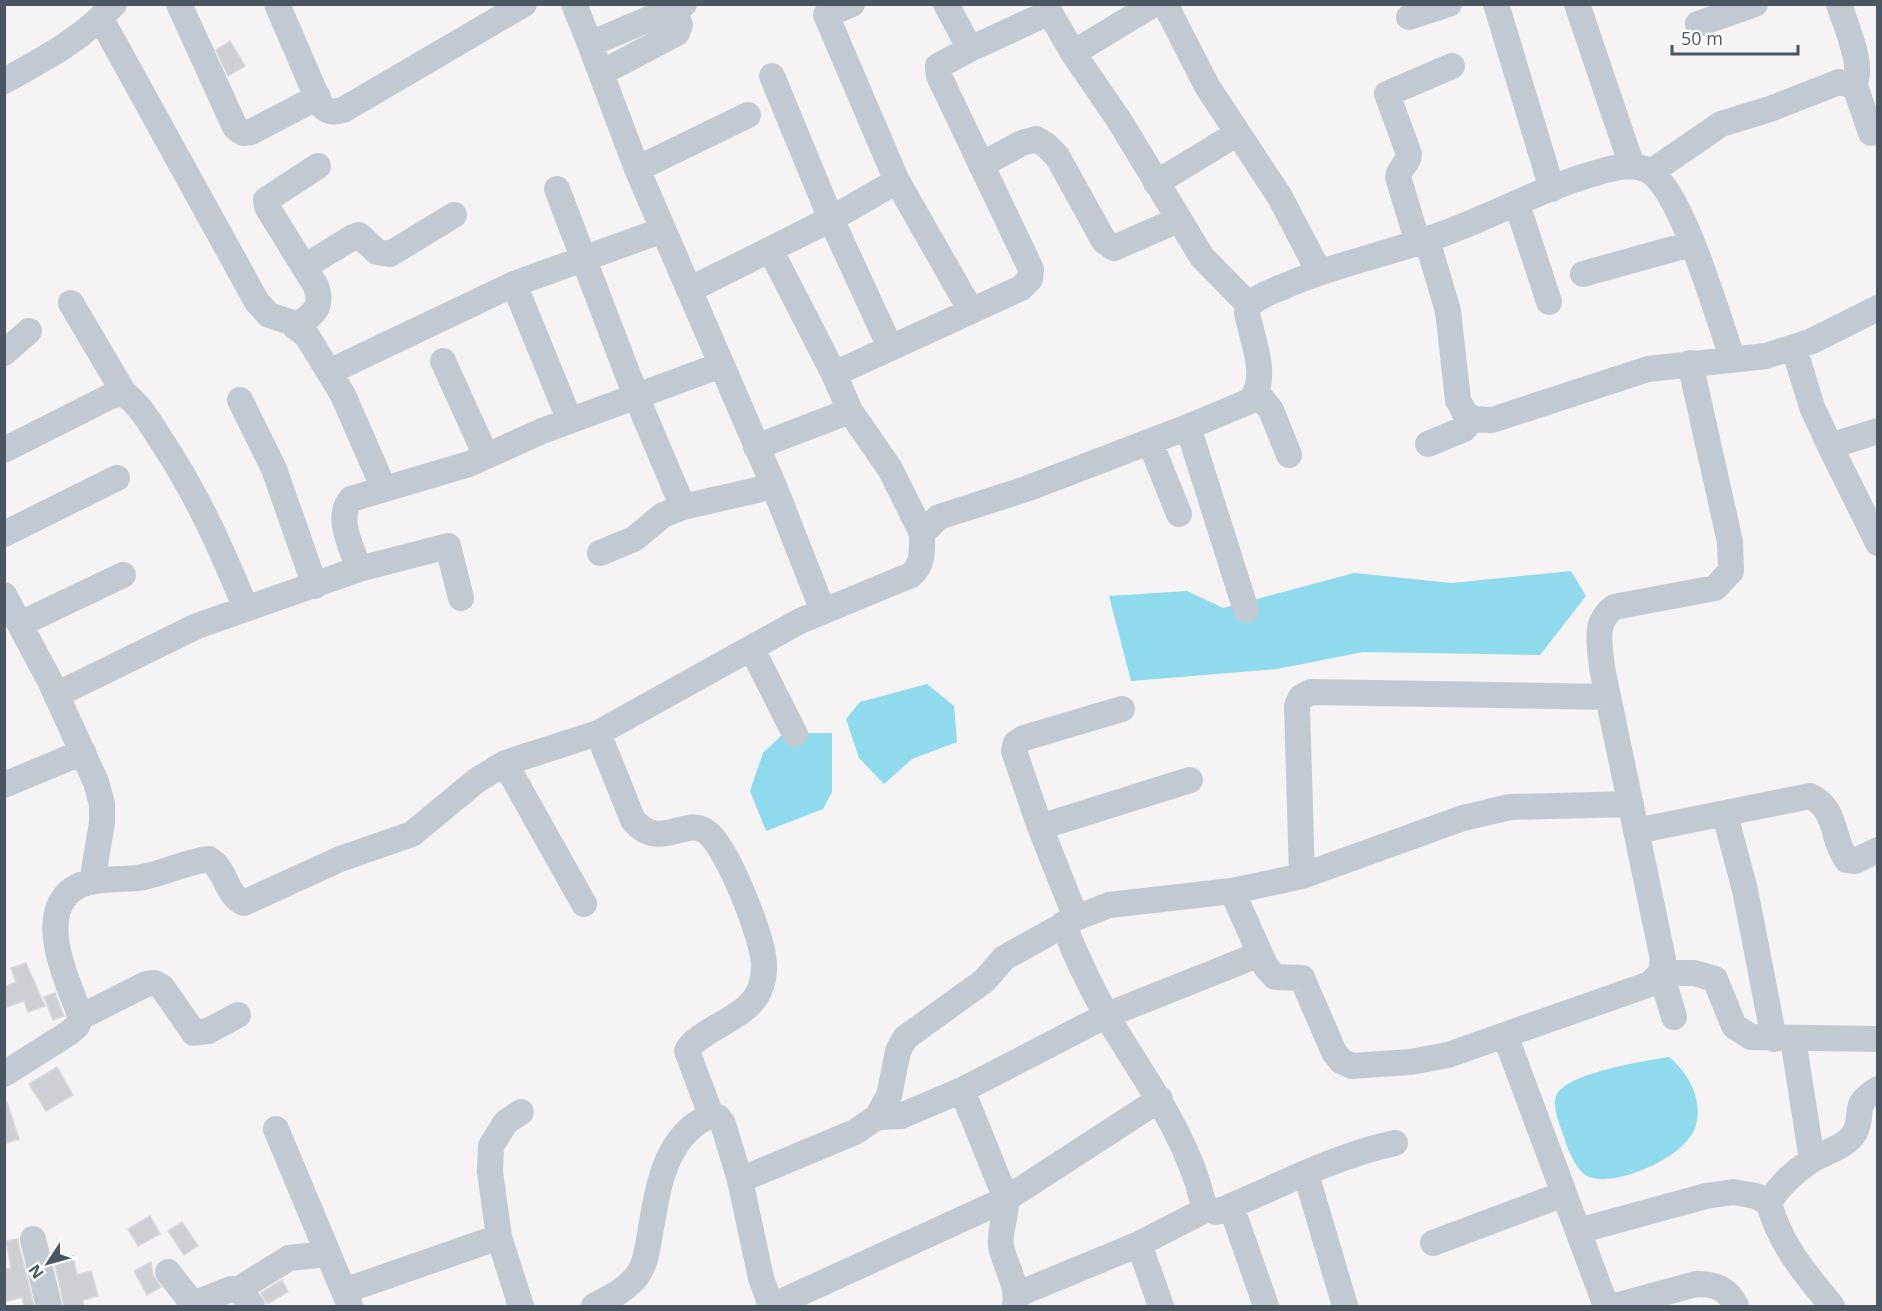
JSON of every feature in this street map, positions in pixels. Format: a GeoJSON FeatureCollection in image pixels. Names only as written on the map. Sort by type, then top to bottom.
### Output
{"type":"FeatureCollection","features":[{"type":"Feature","properties":{"kind":"street"},"geometry":{"type":"LineString","coordinates":[[179,4],[235,127],[243,134],[318,97]]}},
{"type":"Feature","properties":{"kind":"street"},"geometry":{"type":"LineString","coordinates":[[277,4],[318,97],[326,111],[333,113],[343,110],[524,4]]}},
{"type":"Feature","properties":{"kind":"street"},"geometry":{"type":"LineString","coordinates":[[574,4],[637,169],[774,486],[823,611]]}},
{"type":"Feature","properties":{"kind":"street"},"geometry":{"type":"LineString","coordinates":[[852,4],[823,10],[897,181],[970,309]]}},
{"type":"Feature","properties":{"kind":"street"},"geometry":{"type":"LineString","coordinates":[[946,4],[970,50]]}},
{"type":"Feature","properties":{"kind":"street"},"geometry":{"type":"LineString","coordinates":[[1073,53],[1154,4]]}},
{"type":"Feature","properties":{"kind":"street"},"geometry":{"type":"LineString","coordinates":[[1165,4],[1207,86],[1280,197],[1319,272]]}},
{"type":"Feature","properties":{"kind":"street"},"geometry":{"type":"LineString","coordinates":[[1408,17],[1437,10],[1449,4]]}},
{"type":"Feature","properties":{"kind":"street"},"geometry":{"type":"LineString","coordinates":[[1496,4],[1552,189]]}},
{"type":"Feature","properties":{"kind":"street"},"geometry":{"type":"LineString","coordinates":[[1577,4],[1642,169],[1666,190],[1692,244],[1733,360]]}},
{"type":"Feature","properties":{"kind":"street"},"geometry":{"type":"LineString","coordinates":[[1698,24],[1755,4]]}},
{"type":"Feature","properties":{"kind":"street"},"geometry":{"type":"LineString","coordinates":[[1839,4],[1858,66],[1857,78],[1852,85]]}},
{"type":"Feature","properties":{"kind":"street"},"geometry":{"type":"LineString","coordinates":[[590,44],[679,7],[680,25],[677,33],[602,73]]}},
{"type":"Feature","properties":{"kind":"street"},"geometry":{"type":"LineString","coordinates":[[834,374],[970,309],[1021,288],[1030,279],[1031,269],[939,76],[938,66],[1047,9],[1073,53],[1119,120],[1202,257],[1249,305]]}},
{"type":"Feature","properties":{"kind":"street"},"geometry":{"type":"LineString","coordinates":[[4,81],[69,44],[107,12],[256,302],[269,315],[295,327],[307,336],[331,371],[384,489]]}},
{"type":"Feature","properties":{"kind":"street"},"geometry":{"type":"LineString","coordinates":[[1452,66],[1387,94],[1409,154],[1407,163],[1401,168],[1398,177],[1448,311],[1458,400],[1464,412],[1473,419],[1492,420],[1648,369],[1766,356],[1794,348],[1878,308]]}},
{"type":"Feature","properties":{"kind":"street"},"geometry":{"type":"LineString","coordinates":[[772,76],[831,219],[890,347]]}},
{"type":"Feature","properties":{"kind":"street"},"geometry":{"type":"LineString","coordinates":[[922,533],[939,518],[1026,489],[1238,408],[1257,393],[1260,381],[1247,313],[1249,305],[1257,298],[1319,272],[1423,241],[1590,174],[1642,169],[1721,124],[1770,109],[1839,82],[1852,85],[1858,91],[1871,133],[1878,132]]}},
{"type":"Feature","properties":{"kind":"street"},"geometry":{"type":"LineString","coordinates":[[637,169],[748,115]]}},
{"type":"Feature","properties":{"kind":"street"},"geometry":{"type":"LineString","coordinates":[[1156,183],[1238,133]]}},
{"type":"Feature","properties":{"kind":"street"},"geometry":{"type":"LineString","coordinates":[[981,165],[1022,142],[1036,139],[1046,145],[1057,156],[1104,241],[1114,248],[1178,220]]}},
{"type":"Feature","properties":{"kind":"street"},"geometry":{"type":"LineString","coordinates":[[295,327],[314,313],[319,305],[316,286],[267,207],[266,201],[270,195],[318,166]]}},
{"type":"Feature","properties":{"kind":"street"},"geometry":{"type":"LineString","coordinates":[[689,290],[771,251],[897,181]]}},
{"type":"Feature","properties":{"kind":"street"},"geometry":{"type":"LineString","coordinates":[[557,189],[636,396],[683,507]]}},
{"type":"Feature","properties":{"kind":"street"},"geometry":{"type":"LineString","coordinates":[[1517,204],[1549,302]]}},
{"type":"Feature","properties":{"kind":"street"},"geometry":{"type":"LineString","coordinates":[[304,267],[359,235],[377,252],[390,254],[454,215]]}},
{"type":"Feature","properties":{"kind":"street"},"geometry":{"type":"LineString","coordinates":[[331,371],[514,284],[583,257],[663,230]]}},
{"type":"Feature","properties":{"kind":"street"},"geometry":{"type":"LineString","coordinates":[[1583,274],[1692,244]]}},
{"type":"Feature","properties":{"kind":"street"},"geometry":{"type":"LineString","coordinates":[[81,1017],[59,956],[56,918],[67,895],[79,886],[92,882],[139,878],[209,859],[220,869],[237,900],[250,902],[340,859],[412,834],[476,782],[505,763],[598,733],[823,611],[911,575],[919,568],[922,559],[922,533],[890,469],[850,411],[834,374],[771,251]]}},
{"type":"Feature","properties":{"kind":"street"},"geometry":{"type":"LineString","coordinates":[[514,284],[570,421]]}},
{"type":"Feature","properties":{"kind":"street"},"geometry":{"type":"LineString","coordinates":[[71,303],[124,393],[137,403],[189,483],[214,529],[246,609]]}},
{"type":"Feature","properties":{"kind":"street"},"geometry":{"type":"LineString","coordinates":[[4,353],[29,331]]}},
{"type":"Feature","properties":{"kind":"street"},"geometry":{"type":"LineString","coordinates":[[1794,348],[1812,407],[1876,536]]}},
{"type":"Feature","properties":{"kind":"street"},"geometry":{"type":"LineString","coordinates":[[443,361],[486,456]]}},
{"type":"Feature","properties":{"kind":"street"},"geometry":{"type":"LineString","coordinates":[[1674,1017],[1661,974],[1663,959],[1608,697],[1599,627],[1605,614],[1614,607],[1715,588],[1731,571],[1730,542],[1690,363]]}},
{"type":"Feature","properties":{"kind":"street"},"geometry":{"type":"LineString","coordinates":[[359,569],[343,517],[345,507],[351,500],[486,456],[570,421],[721,364]]}},
{"type":"Feature","properties":{"kind":"street"},"geometry":{"type":"LineString","coordinates":[[4,450],[111,396],[124,393]]}},
{"type":"Feature","properties":{"kind":"street"},"geometry":{"type":"LineString","coordinates":[[1257,393],[1271,410],[1289,455]]}},
{"type":"Feature","properties":{"kind":"street"},"geometry":{"type":"LineString","coordinates":[[240,399],[274,469],[315,586]]}},
{"type":"Feature","properties":{"kind":"street"},"geometry":{"type":"LineString","coordinates":[[756,447],[850,411]]}},
{"type":"Feature","properties":{"kind":"street"},"geometry":{"type":"LineString","coordinates":[[1428,444],[1464,429],[1473,419]]}},
{"type":"Feature","properties":{"kind":"street"},"geometry":{"type":"LineString","coordinates":[[1188,427],[1246,610]]}},
{"type":"Feature","properties":{"kind":"street"},"geometry":{"type":"LineString","coordinates":[[1830,446],[1878,431]]}},
{"type":"Feature","properties":{"kind":"street"},"geometry":{"type":"LineString","coordinates":[[1150,442],[1179,514]]}},
{"type":"Feature","properties":{"kind":"street"},"geometry":{"type":"LineString","coordinates":[[4,534],[117,478]]}},
{"type":"Feature","properties":{"kind":"street"},"geometry":{"type":"LineString","coordinates":[[600,553],[634,539],[663,515],[683,507],[774,486]]}},
{"type":"Feature","properties":{"kind":"street"},"geometry":{"type":"LineString","coordinates":[[56,695],[197,626],[359,569],[448,546],[461,598]]}},
{"type":"Feature","properties":{"kind":"street"},"geometry":{"type":"LineString","coordinates":[[20,624],[123,575]]}},
{"type":"Feature","properties":{"kind":"street"},"geometry":{"type":"LineString","coordinates":[[4,595],[56,695],[96,782],[102,804],[102,823],[92,882]]}},
{"type":"Feature","properties":{"kind":"street"},"geometry":{"type":"LineString","coordinates":[[752,649],[795,734]]}},
{"type":"Feature","properties":{"kind":"street"},"geometry":{"type":"LineString","coordinates":[[1302,876],[1297,706],[1301,698],[1311,692],[1608,697]]}},
{"type":"Feature","properties":{"kind":"street"},"geometry":{"type":"LineString","coordinates":[[1122,709],[1024,738],[1016,743],[1014,751],[1040,827],[1082,970],[1107,1015],[1160,1098],[1219,1207],[1266,1306]]}},
{"type":"Feature","properties":{"kind":"street"},"geometry":{"type":"LineString","coordinates":[[598,733],[633,820],[642,831],[653,834],[690,828],[701,829],[715,840],[738,881],[762,948],[765,965],[761,988],[751,1004],[734,1019],[693,1043],[687,1051],[711,1115]]}},
{"type":"Feature","properties":{"kind":"street"},"geometry":{"type":"LineString","coordinates":[[4,785],[83,752]]}},
{"type":"Feature","properties":{"kind":"street"},"geometry":{"type":"LineString","coordinates":[[505,763],[584,904]]}},
{"type":"Feature","properties":{"kind":"street"},"geometry":{"type":"LineString","coordinates":[[1040,827],[1191,780]]}},
{"type":"Feature","properties":{"kind":"street"},"geometry":{"type":"LineString","coordinates":[[1636,831],[1725,815],[1810,796],[1821,801],[1829,812],[1842,853],[1847,860],[1855,861],[1878,850]]}},
{"type":"Feature","properties":{"kind":"street"},"geometry":{"type":"LineString","coordinates":[[740,1180],[855,1132],[877,1117],[889,1096],[898,1051],[905,1038],[984,981],[1004,958],[1069,921],[1109,905],[1232,891],[1302,876],[1463,818],[1510,807],[1631,804]]}},
{"type":"Feature","properties":{"kind":"street"},"geometry":{"type":"LineString","coordinates":[[1725,815],[1812,1160]]}},
{"type":"Feature","properties":{"kind":"street"},"geometry":{"type":"LineString","coordinates":[[1232,891],[1266,967],[1275,977],[1296,976],[1307,983],[1334,1052],[1341,1061],[1352,1066],[1410,1062],[1438,1057],[1650,984],[1661,974],[1694,973],[1715,979],[1734,1026],[1750,1037],[1878,1039]]}},
{"type":"Feature","properties":{"kind":"street"},"geometry":{"type":"LineString","coordinates":[[877,1117],[900,1116],[962,1090],[1107,1015],[1260,954]]}},
{"type":"Feature","properties":{"kind":"street"},"geometry":{"type":"LineString","coordinates":[[4,1074],[69,1033],[77,1026],[81,1017],[146,984],[155,983],[162,987],[194,1033],[208,1031],[238,1015]]}},
{"type":"Feature","properties":{"kind":"street"},"geometry":{"type":"LineString","coordinates":[[1505,1035],[1606,1306]]}},
{"type":"Feature","properties":{"kind":"street"},"geometry":{"type":"LineString","coordinates":[[1831,1306],[1794,1259],[1774,1222],[1769,1203],[1778,1187],[1812,1160],[1841,1145],[1855,1132],[1863,1100],[1878,1089]]}},
{"type":"Feature","properties":{"kind":"street"},"geometry":{"type":"LineString","coordinates":[[962,1090],[1006,1199],[1007,1215],[1001,1230],[1001,1245],[1016,1301],[1219,1207],[1371,1148],[1395,1143]]}},
{"type":"Feature","properties":{"kind":"street"},"geometry":{"type":"LineString","coordinates":[[594,1306],[618,1293],[636,1277],[645,1261],[657,1193],[668,1156],[687,1130],[711,1115],[718,1117],[723,1124],[740,1180],[760,1278],[771,1306],[1006,1199],[1160,1098]]}},
{"type":"Feature","properties":{"kind":"street"},"geometry":{"type":"LineString","coordinates":[[521,1112],[506,1122],[491,1146],[490,1172],[499,1237],[521,1306]]}},
{"type":"Feature","properties":{"kind":"street"},"geometry":{"type":"LineString","coordinates":[[276,1129],[347,1299],[499,1237]]}},
{"type":"Feature","properties":{"kind":"street"},"geometry":{"type":"LineString","coordinates":[[1306,1174],[1345,1306]]}},
{"type":"Feature","properties":{"kind":"street"},"geometry":{"type":"LineString","coordinates":[[1578,1231],[1706,1196],[1733,1192],[1756,1196],[1769,1203]]}},
{"type":"Feature","properties":{"kind":"street"},"geometry":{"type":"LineString","coordinates":[[1432,1243],[1564,1194]]}},
{"type":"Feature","properties":{"kind":"street"},"geometry":{"type":"LineString","coordinates":[[33,1239],[49,1306]]}},
{"type":"Feature","properties":{"kind":"street"},"geometry":{"type":"LineString","coordinates":[[1139,1244],[1161,1306]]}},
{"type":"Feature","properties":{"kind":"street"},"geometry":{"type":"LineString","coordinates":[[168,1272],[193,1304],[231,1289],[245,1298],[289,1258],[328,1254]]}},
{"type":"Feature","properties":{"kind":"street"},"geometry":{"type":"LineString","coordinates":[[1615,1306],[1696,1284],[1722,1287],[1736,1306]]}},
{"type":"Feature","properties":{"kind":"water"},"geometry":{"type":"Polygon","coordinates":[[[1571,571],[1586,596],[1540,655],[1363,652],[1277,669],[1131,681],[1109,596],[1187,591],[1223,608],[1354,573],[1452,583],[1571,571]]]}},
{"type":"Feature","properties":{"kind":"water"},"geometry":{"type":"Polygon","coordinates":[[[927,684],[954,706],[957,742],[912,759],[884,784],[859,758],[846,719],[860,702],[927,684]]]}},
{"type":"Feature","properties":{"kind":"water"},"geometry":{"type":"Polygon","coordinates":[[[784,733],[832,733],[832,792],[823,809],[766,831],[750,791],[763,753],[784,733]]]}},
{"type":"Feature","properties":{"kind":"water"},"geometry":{"type":"Polygon","coordinates":[[[1669,1057],[1688,1078],[1696,1096],[1698,1115],[1690,1137],[1667,1158],[1634,1173],[1602,1179],[1585,1175],[1574,1161],[1566,1145],[1556,1112],[1556,1096],[1562,1088],[1589,1075],[1607,1069],[1669,1057]]]}},
{"type":"Feature","properties":{"kind":"building"},"geometry":{"type":"Polygon","coordinates":[[[230,41],[245,66],[228,76],[216,50],[230,41]]]}},
{"type":"Feature","properties":{"kind":"building"},"geometry":{"type":"Polygon","coordinates":[[[26,963],[45,1006],[28,1012],[24,1001],[4,1008],[4,987],[16,982],[11,968],[26,963]]]}},
{"type":"Feature","properties":{"kind":"building"},"geometry":{"type":"Polygon","coordinates":[[[55,993],[64,1016],[53,1020],[44,997],[55,993]]]}},
{"type":"Feature","properties":{"kind":"building"},"geometry":{"type":"Polygon","coordinates":[[[57,1067],[73,1095],[46,1111],[29,1084],[57,1067]]]}},
{"type":"Feature","properties":{"kind":"building"},"geometry":{"type":"Polygon","coordinates":[[[4,1102],[7,1102],[19,1139],[4,1144],[4,1102]]]}},
{"type":"Feature","properties":{"kind":"building"},"geometry":{"type":"Polygon","coordinates":[[[150,1216],[160,1234],[138,1246],[128,1229],[150,1216]]]}},
{"type":"Feature","properties":{"kind":"building"},"geometry":{"type":"Polygon","coordinates":[[[182,1222],[198,1246],[184,1255],[168,1231],[182,1222]]]}},
{"type":"Feature","properties":{"kind":"building"},"geometry":{"type":"Polygon","coordinates":[[[18,1239],[34,1306],[24,1306],[22,1297],[4,1302],[4,1269],[11,1268],[6,1241],[18,1239]]]}},
{"type":"Feature","properties":{"kind":"building"},"geometry":{"type":"Polygon","coordinates":[[[73,1256],[77,1275],[91,1271],[98,1296],[83,1300],[84,1306],[64,1306],[54,1260],[73,1256]]]}},
{"type":"Feature","properties":{"kind":"building"},"geometry":{"type":"Polygon","coordinates":[[[151,1262],[153,1275],[161,1287],[147,1295],[134,1271],[151,1262]]]}},
{"type":"Feature","properties":{"kind":"building"},"geometry":{"type":"Polygon","coordinates":[[[282,1280],[288,1292],[267,1304],[261,1293],[282,1280]]]}}]}
